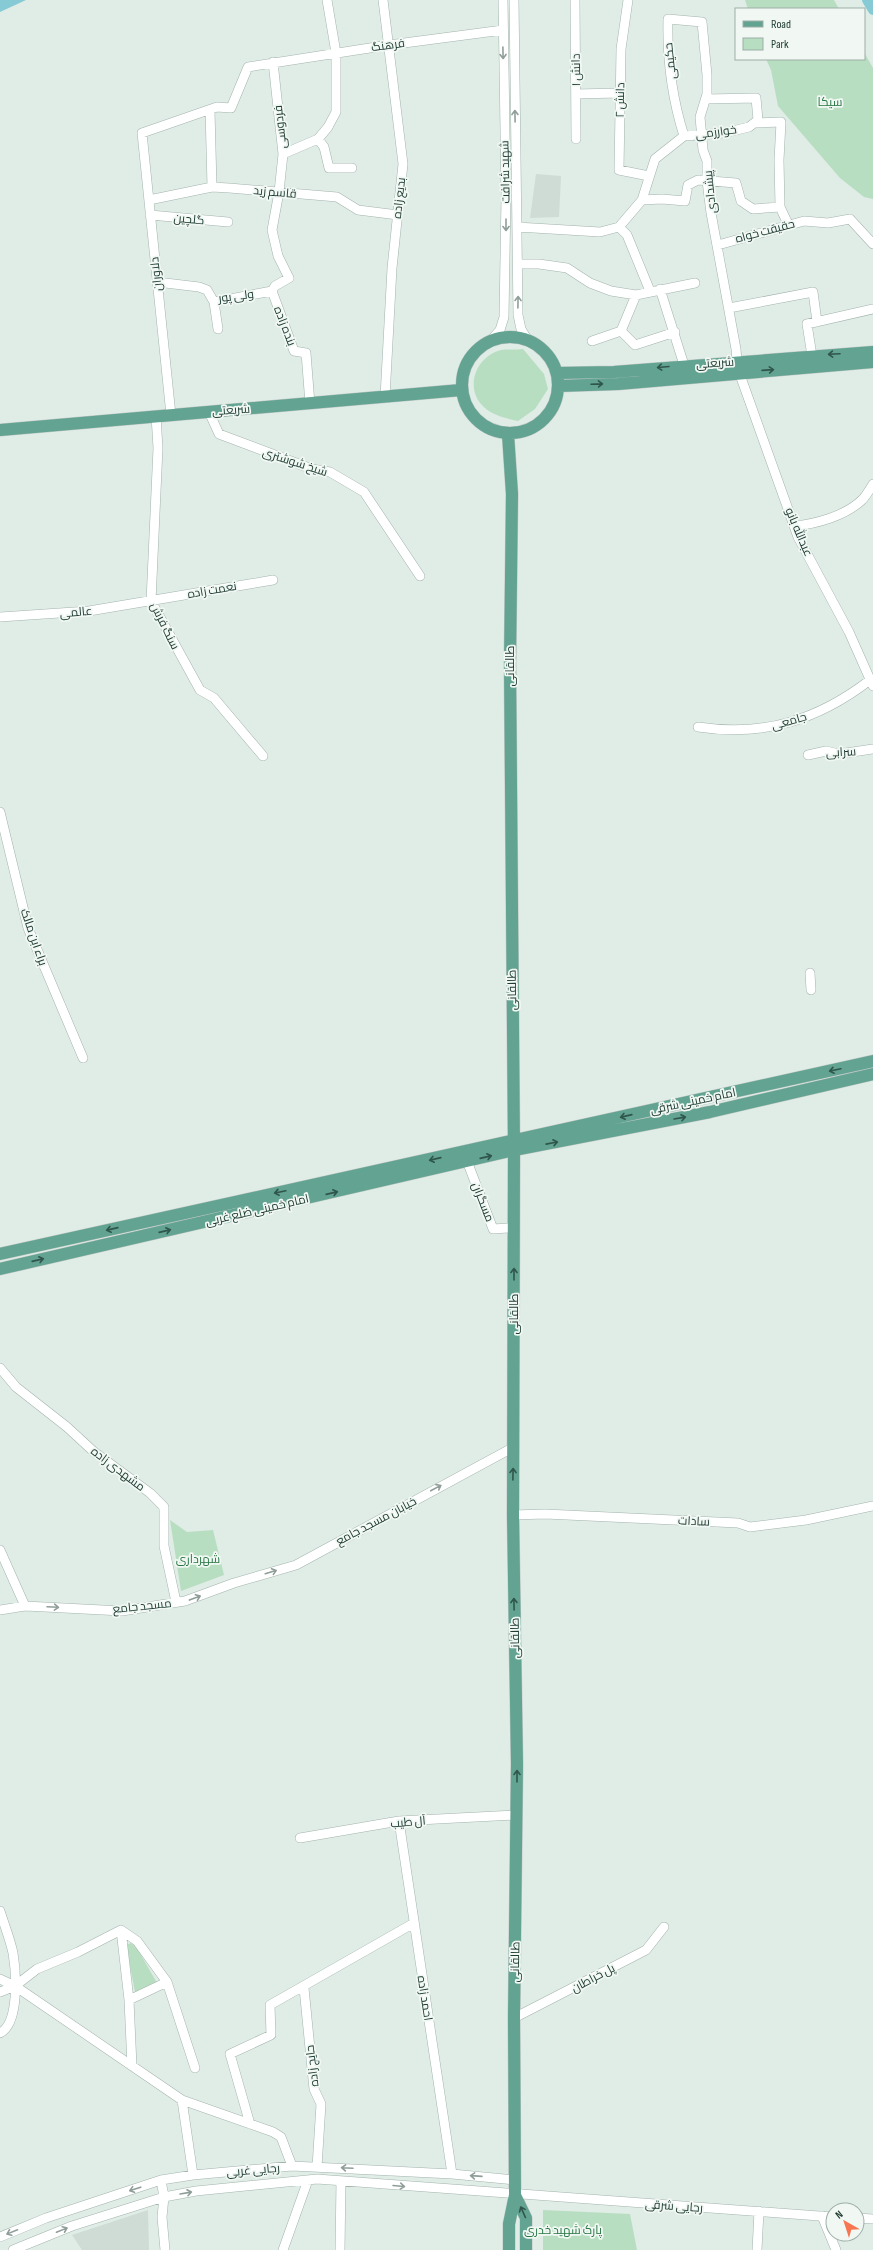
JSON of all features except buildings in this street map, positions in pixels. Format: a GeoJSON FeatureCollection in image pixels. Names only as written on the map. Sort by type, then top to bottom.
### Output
{"type":"FeatureCollection","features":[{"type":"Feature","properties":{"kind":"main road"},"geometry":{"type":"LineString","coordinates":[[508,337],[527,339],[542,348],[553,362],[558,373],[558,396],[551,411],[540,424],[525,432],[508,434],[494,432],[482,426],[472,416],[464,404],[461,390],[462,375],[468,360],[478,349],[491,340],[508,337]]}},
{"type":"Feature","properties":{"kind":"main road","name":"شریعتی"},"geometry":{"type":"LineString","coordinates":[[558,386],[618,384],[812,356],[873,352]]}},
{"type":"Feature","properties":{"kind":"main road","name":"شریعتی"},"geometry":{"type":"LineString","coordinates":[[558,373],[614,372],[684,365],[738,367],[873,362]]}},
{"type":"Feature","properties":{"kind":"main road","name":"شریعتی"},"geometry":{"type":"LineString","coordinates":[[0,430],[461,390]]}},
{"type":"Feature","properties":{"kind":"main road","name":"طالقانی"},"geometry":{"type":"LineString","coordinates":[[508,434],[512,494],[510,663],[514,1145],[513,1515],[517,1815],[514,2018],[515,2195],[509,2224],[509,2250]]}},
{"type":"Feature","properties":{"kind":"main road","name":"امام خمینی شرقی"},"geometry":{"type":"LineString","coordinates":[[514,1145],[873,1061]]}},
{"type":"Feature","properties":{"kind":"main road","name":"امام خمینی شرقی"},"geometry":{"type":"LineString","coordinates":[[514,1145],[710,1112],[873,1074]]}},
{"type":"Feature","properties":{"kind":"main road","name":"امام خمینی ضلع غربی"},"geometry":{"type":"LineString","coordinates":[[0,1269],[467,1161],[514,1145]]}},
{"type":"Feature","properties":{"kind":"main road","name":"امام خمینی ضلع غربی"},"geometry":{"type":"LineString","coordinates":[[0,1254],[514,1145]]}},
{"type":"Feature","properties":{"kind":"main road","name":"طالقانی"},"geometry":{"type":"LineString","coordinates":[[515,2195],[526,2218],[526,2250]]}},
{"type":"Feature","properties":{"kind":"street"},"geometry":{"type":"LineString","coordinates":[[282,154],[318,139],[328,127],[336,112],[336,53],[327,0]]}},
{"type":"Feature","properties":{"kind":"street","name":"بدیع زاده"},"geometry":{"type":"LineString","coordinates":[[383,0],[403,164],[392,268],[385,397]]}},
{"type":"Feature","properties":{"kind":"street","name":"شهید شرافت"},"geometry":{"type":"LineString","coordinates":[[491,340],[500,330],[504,317],[506,197],[503,0]]}},
{"type":"Feature","properties":{"kind":"street","name":"شهید شرافت"},"geometry":{"type":"LineString","coordinates":[[514,0],[518,316],[521,330],[527,339]]}},
{"type":"Feature","properties":{"kind":"street","name":"دانش ۱"},"geometry":{"type":"LineString","coordinates":[[575,0],[576,139]]}},
{"type":"Feature","properties":{"kind":"street","name":"دانش ۲"},"geometry":{"type":"LineString","coordinates":[[628,0],[621,49],[619,93],[619,170],[649,176]]}},
{"type":"Feature","properties":{"kind":"street","name":"حکیمی"},"geometry":{"type":"LineString","coordinates":[[684,136],[679,120],[667,48],[668,19],[702,22]]}},
{"type":"Feature","properties":{"kind":"street","name":"پیشدادی"},"geometry":{"type":"LineString","coordinates":[[702,22],[708,75],[706,99],[700,117],[702,150],[707,161],[707,181],[738,367]]}},
{"type":"Feature","properties":{"kind":"street","name":"فرهنگ"},"geometry":{"type":"LineString","coordinates":[[210,110],[217,107],[231,108],[248,67],[389,44],[503,30]]}},
{"type":"Feature","properties":{"kind":"street","name":"فردوسی"},"geometry":{"type":"LineString","coordinates":[[272,291],[275,286],[289,278],[278,256],[272,230],[279,192],[282,154],[273,62]]}},
{"type":"Feature","properties":{"kind":"street"},"geometry":{"type":"LineString","coordinates":[[576,94],[619,93]]}},
{"type":"Feature","properties":{"kind":"street"},"geometry":{"type":"LineString","coordinates":[[706,99],[756,98],[758,120],[755,123]]}},
{"type":"Feature","properties":{"kind":"street"},"geometry":{"type":"LineString","coordinates":[[210,110],[212,187]]}},
{"type":"Feature","properties":{"kind":"street","name":"دلاوران"},"geometry":{"type":"LineString","coordinates":[[171,415],[142,133],[210,110]]}},
{"type":"Feature","properties":{"kind":"street","name":"خوارزمی"},"geometry":{"type":"LineString","coordinates":[[642,200],[655,159],[684,136],[701,136],[724,133],[749,127],[755,123],[781,122],[779,160],[780,207]]}},
{"type":"Feature","properties":{"kind":"street"},"geometry":{"type":"LineString","coordinates":[[318,139],[324,147],[329,168],[352,168]]}},
{"type":"Feature","properties":{"kind":"street"},"geometry":{"type":"LineString","coordinates":[[517,227],[600,232],[619,227],[642,200],[662,199],[685,201],[688,185],[698,180],[736,183],[741,201],[753,209],[780,207],[788,224]]}},
{"type":"Feature","properties":{"kind":"street","name":"قاسم زید"},"geometry":{"type":"LineString","coordinates":[[148,200],[212,187],[337,197],[358,210],[398,215]]}},
{"type":"Feature","properties":{"kind":"street","name":"گلچین"},"geometry":{"type":"LineString","coordinates":[[150,215],[228,222]]}},
{"type":"Feature","properties":{"kind":"street","name":"حقیقت خواه"},"geometry":{"type":"LineString","coordinates":[[718,245],[788,224],[804,221],[828,223],[850,220],[873,244]]}},
{"type":"Feature","properties":{"kind":"street"},"geometry":{"type":"LineString","coordinates":[[619,227],[627,235],[650,291]]}},
{"type":"Feature","properties":{"kind":"street"},"geometry":{"type":"LineString","coordinates":[[518,264],[538,264],[567,268],[590,283],[611,291],[636,295],[695,283]]}},
{"type":"Feature","properties":{"kind":"street","name":"ولی پور"},"geometry":{"type":"LineString","coordinates":[[157,282],[199,287],[207,290],[214,302],[272,291]]}},
{"type":"Feature","properties":{"kind":"street"},"geometry":{"type":"LineString","coordinates":[[660,289],[675,332],[684,365]]}},
{"type":"Feature","properties":{"kind":"street","name":"بنده زاده"},"geometry":{"type":"LineString","coordinates":[[272,291],[294,351],[306,353],[310,404]]}},
{"type":"Feature","properties":{"kind":"street"},"geometry":{"type":"LineString","coordinates":[[729,308],[813,292],[817,322]]}},
{"type":"Feature","properties":{"kind":"street"},"geometry":{"type":"LineString","coordinates":[[592,341],[621,331],[636,295]]}},
{"type":"Feature","properties":{"kind":"street"},"geometry":{"type":"LineString","coordinates":[[214,302],[218,329]]}},
{"type":"Feature","properties":{"kind":"street"},"geometry":{"type":"LineString","coordinates":[[812,356],[807,324],[873,309]]}},
{"type":"Feature","properties":{"kind":"street"},"geometry":{"type":"LineString","coordinates":[[621,331],[635,345],[675,332]]}},
{"type":"Feature","properties":{"kind":"street","name":"عبدالله بانو"},"geometry":{"type":"LineString","coordinates":[[738,367],[798,537],[849,632],[872,683]]}},
{"type":"Feature","properties":{"kind":"street","name":"شیخ شوشتری"},"geometry":{"type":"LineString","coordinates":[[209,412],[219,434],[312,469],[330,472],[364,492],[420,576]]}},
{"type":"Feature","properties":{"kind":"street","name":"سنگ فرش"},"geometry":{"type":"LineString","coordinates":[[156,416],[158,448],[152,601],[200,690],[214,698],[263,756]]}},
{"type":"Feature","properties":{"kind":"street"},"geometry":{"type":"LineString","coordinates":[[794,526],[812,525],[846,510],[862,500],[873,484]]}},
{"type":"Feature","properties":{"kind":"street","name":"نعمت زاده"},"geometry":{"type":"LineString","coordinates":[[152,601],[273,580]]}},
{"type":"Feature","properties":{"kind":"street","name":"عالمی"},"geometry":{"type":"LineString","coordinates":[[0,618],[89,611],[152,601]]}},
{"type":"Feature","properties":{"kind":"street","name":"جامعی"},"geometry":{"type":"LineString","coordinates":[[698,727],[721,730],[756,730],[795,720],[846,698],[872,683]]}},
{"type":"Feature","properties":{"kind":"street","name":"سرابی"},"geometry":{"type":"LineString","coordinates":[[808,755],[826,751],[839,754],[873,749]]}},
{"type":"Feature","properties":{"kind":"street","name":"براء ابن مالک"},"geometry":{"type":"LineString","coordinates":[[0,812],[28,928],[83,1058]]}},
{"type":"Feature","properties":{"kind":"street"},"geometry":{"type":"LineString","coordinates":[[810,973],[811,990]]}},
{"type":"Feature","properties":{"kind":"street","name":"مسگران"},"geometry":{"type":"LineString","coordinates":[[467,1161],[493,1229],[508,1228]]}},
{"type":"Feature","properties":{"kind":"street","name":"مشهدی زاده"},"geometry":{"type":"LineString","coordinates":[[0,1368],[16,1387],[67,1427],[93,1451],[150,1493],[164,1507],[164,1546],[176,1602]]}},
{"type":"Feature","properties":{"kind":"street","name":"خیابان مسجد جامع"},"geometry":{"type":"LineString","coordinates":[[234,1584],[296,1565],[514,1447]]}},
{"type":"Feature","properties":{"kind":"street","name":"سادات"},"geometry":{"type":"LineString","coordinates":[[513,1515],[545,1514],[738,1523],[750,1527],[806,1520],[873,1506]]}},
{"type":"Feature","properties":{"kind":"street"},"geometry":{"type":"LineString","coordinates":[[0,1550],[25,1606]]}},
{"type":"Feature","properties":{"kind":"street","name":"مسجد جامع"},"geometry":{"type":"LineString","coordinates":[[0,1610],[25,1606],[122,1611],[176,1602],[234,1584]]}},
{"type":"Feature","properties":{"kind":"street","name":"آل طیب"},"geometry":{"type":"LineString","coordinates":[[300,1838],[399,1821],[517,1815]]}},
{"type":"Feature","properties":{"kind":"street","name":"احمد زاده"},"geometry":{"type":"LineString","coordinates":[[399,1821],[452,2174]]}},
{"type":"Feature","properties":{"kind":"street"},"geometry":{"type":"LineString","coordinates":[[0,1911],[13,1952],[15,1986],[13,2013],[5,2030],[0,2032]]}},
{"type":"Feature","properties":{"kind":"street"},"geometry":{"type":"LineString","coordinates":[[250,2124],[230,2054],[271,2035],[270,2006],[304,1988],[414,1923]]}},
{"type":"Feature","properties":{"kind":"street","name":"پل خراطان"},"geometry":{"type":"LineString","coordinates":[[514,2018],[646,1950],[664,1927]]}},
{"type":"Feature","properties":{"kind":"street"},"geometry":{"type":"LineString","coordinates":[[0,1992],[15,1986],[37,1969],[78,1952],[121,1930]]}},
{"type":"Feature","properties":{"kind":"street"},"geometry":{"type":"LineString","coordinates":[[121,1930],[137,1941],[167,1982],[195,2068]]}},
{"type":"Feature","properties":{"kind":"street"},"geometry":{"type":"LineString","coordinates":[[121,1930],[129,2000],[132,2066]]}},
{"type":"Feature","properties":{"kind":"street"},"geometry":{"type":"LineString","coordinates":[[0,1979],[15,1986],[182,2100],[273,2132],[281,2137],[292,2166]]}},
{"type":"Feature","properties":{"kind":"street"},"geometry":{"type":"LineString","coordinates":[[129,2000],[167,1982]]}},
{"type":"Feature","properties":{"kind":"street","name":"حایج زاده"},"geometry":{"type":"LineString","coordinates":[[304,1988],[314,2089],[320,2104],[317,2166]]}},
{"type":"Feature","properties":{"kind":"street"},"geometry":{"type":"LineString","coordinates":[[182,2100],[193,2175]]}},
{"type":"Feature","properties":{"kind":"street","name":"رجایی غربی"},"geometry":{"type":"LineString","coordinates":[[0,2237],[46,2218],[161,2180],[193,2175],[292,2166],[317,2166],[452,2174],[515,2180]]}},
{"type":"Feature","properties":{"kind":"street"},"geometry":{"type":"LineString","coordinates":[[161,2180],[164,2197],[162,2217],[165,2250]]}},
{"type":"Feature","properties":{"kind":"street"},"geometry":{"type":"LineString","coordinates":[[283,2250],[308,2180]]}},
{"type":"Feature","properties":{"kind":"street","name":"رجایی غربی"},"geometry":{"type":"LineString","coordinates":[[13,2250],[72,2226],[164,2197],[196,2191],[308,2180],[340,2181],[515,2195]]}},
{"type":"Feature","properties":{"kind":"street"},"geometry":{"type":"LineString","coordinates":[[340,2181],[340,2250]]}},
{"type":"Feature","properties":{"kind":"street","name":"رجایی شرقی"},"geometry":{"type":"LineString","coordinates":[[515,2195],[825,2216]]}},
{"type":"Feature","properties":{"kind":"street"},"geometry":{"type":"LineString","coordinates":[[757,2250],[759,2211]]}},
{"type":"Feature","properties":{"kind":"street"},"geometry":{"type":"LineString","coordinates":[[822,2216],[836,2250]]}},
{"type":"Feature","properties":{"kind":"shaded area"},"geometry":{"type":"Polygon","coordinates":[[[536,174],[561,176],[559,217],[530,218],[536,174]]]}},
{"type":"Feature","properties":{"kind":"shaded area"},"geometry":{"type":"Polygon","coordinates":[[[148,2210],[149,2250],[82,2250],[72,2235],[148,2210]]]}},
{"type":"Feature","properties":{"kind":"green space"},"geometry":{"type":"Polygon","coordinates":[[[745,0],[834,0],[838,8],[748,8],[745,0]]]}},
{"type":"Feature","properties":{"kind":"green space","name":"سیکا"},"geometry":{"type":"Polygon","coordinates":[[[865,54],[873,68],[873,199],[864,197],[840,178],[778,106],[771,70],[766,60],[865,60],[865,54]]]}},
{"type":"Feature","properties":{"kind":"green space"},"geometry":{"type":"Polygon","coordinates":[[[523,349],[544,374],[548,389],[535,409],[518,421],[498,416],[485,408],[476,396],[474,380],[480,365],[493,353],[501,350],[523,349]]]}},
{"type":"Feature","properties":{"kind":"green space","name":"شهرداری"},"geometry":{"type":"Polygon","coordinates":[[[170,1520],[187,1532],[213,1530],[224,1575],[181,1591],[170,1520]]]}},
{"type":"Feature","properties":{"kind":"green space"},"geometry":{"type":"Polygon","coordinates":[[[131,1943],[137,1948],[157,1983],[135,1992],[126,1945],[131,1943]]]}},
{"type":"Feature","properties":{"kind":"green space","name":"پارک شهید خدری"},"geometry":{"type":"Polygon","coordinates":[[[543,2210],[630,2214],[637,2250],[543,2250],[543,2210]]]}},
{"type":"Feature","properties":{"kind":"water"},"geometry":{"type":"Polygon","coordinates":[[[0,0],[26,0],[0,12],[0,0]]]}},
{"type":"Feature","properties":{"kind":"waterway"},"geometry":{"type":"LineString","coordinates":[[867,0],[873,10]]}}]}
